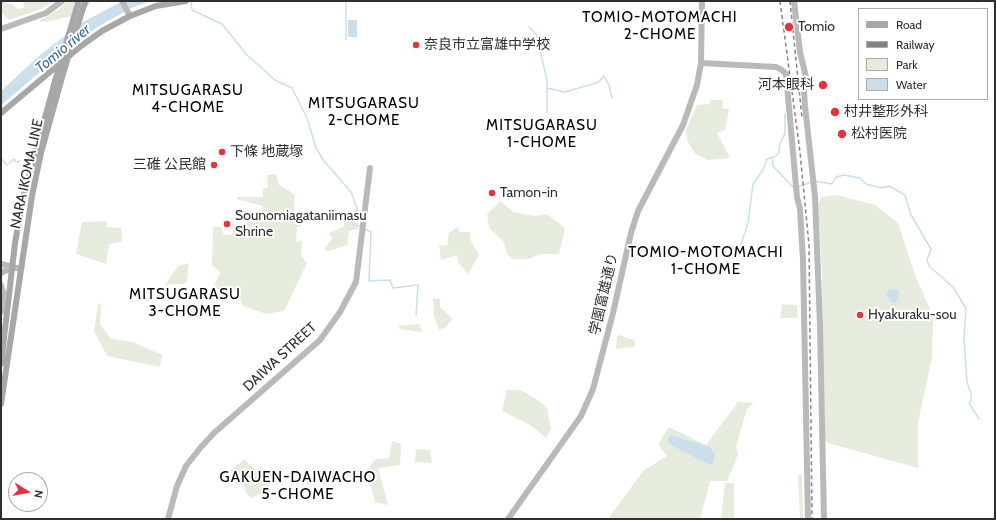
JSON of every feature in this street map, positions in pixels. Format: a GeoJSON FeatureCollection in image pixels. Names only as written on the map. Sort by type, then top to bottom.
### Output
{"type":"FeatureCollection","features":[{"type":"Feature","properties":{"kind":"main road","name":"NARA IKOMA LINE"},"geometry":{"type":"LineString","coordinates":[[1,364],[23,198],[79,1]]}},
{"type":"Feature","properties":{"kind":"main road","name":"NARA IKOMA LINE"},"geometry":{"type":"LineString","coordinates":[[1,404],[32,196],[41,153],[63,74],[86,1]]}},
{"type":"Feature","properties":{"kind":"main road"},"geometry":{"type":"LineString","coordinates":[[2,110],[81,46],[128,13],[186,1]]}},
{"type":"Feature","properties":{"kind":"street"},"geometry":{"type":"LineString","coordinates":[[1,29],[46,13],[62,1]]}},
{"type":"Feature","properties":{"kind":"street"},"geometry":{"type":"LineString","coordinates":[[122,1],[128,13]]}},
{"type":"Feature","properties":{"kind":"street","name":"学園富雄通り"},"geometry":{"type":"LineString","coordinates":[[508,519],[580,416],[593,389],[631,233],[638,212],[683,125],[698,85],[701,63],[702,1]]}},
{"type":"Feature","properties":{"kind":"street"},"geometry":{"type":"LineString","coordinates":[[794,1],[800,52],[806,77],[804,91],[805,106],[815,197],[820,326],[824,519]]}},
{"type":"Feature","properties":{"kind":"street"},"geometry":{"type":"LineString","coordinates":[[701,63],[776,67],[786,74],[797,197],[800,209],[802,245],[808,519]]}},
{"type":"Feature","properties":{"kind":"street","name":"DAIWA STREET"},"geometry":{"type":"LineString","coordinates":[[168,519],[177,486],[186,466],[196,453],[214,433],[320,340],[340,312],[356,282],[370,168]]}},
{"type":"Feature","properties":{"kind":"street"},"geometry":{"type":"LineString","coordinates":[[1,264],[21,269]]}},
{"type":"Feature","properties":{"kind":"street"},"geometry":{"type":"LineString","coordinates":[[1,272],[13,267]]}},
{"type":"Feature","properties":{"kind":"street"},"geometry":{"type":"LineString","coordinates":[[1,285],[3,292],[1,312]]}},
{"type":"Feature","properties":{"kind":"green space"},"geometry":{"type":"Polygon","coordinates":[[[1,1],[14,5],[17,9],[24,8],[23,1],[55,1],[41,9],[9,20],[1,12],[1,1]]]}},
{"type":"Feature","properties":{"kind":"green space"},"geometry":{"type":"Polygon","coordinates":[[[68,1],[76,1],[72,16],[45,22],[39,21],[58,10],[68,1]]]}},
{"type":"Feature","properties":{"kind":"green space"},"geometry":{"type":"Polygon","coordinates":[[[711,100],[723,100],[722,108],[729,110],[725,130],[717,133],[730,158],[708,160],[695,154],[687,140],[686,130],[697,105],[709,104],[711,100]]]}},
{"type":"Feature","properties":{"kind":"green space"},"geometry":{"type":"Polygon","coordinates":[[[276,174],[279,185],[290,191],[295,196],[294,210],[301,226],[297,227],[296,242],[302,241],[301,256],[307,263],[284,311],[266,314],[243,306],[237,291],[228,290],[227,299],[222,300],[217,288],[214,287],[220,272],[212,265],[213,227],[221,227],[224,235],[232,235],[234,226],[247,227],[248,220],[256,221],[257,215],[261,216],[263,206],[237,199],[238,197],[263,197],[263,189],[268,187],[267,175],[276,174]]]}},
{"type":"Feature","properties":{"kind":"green space"},"geometry":{"type":"Polygon","coordinates":[[[837,195],[875,205],[898,223],[915,275],[933,319],[932,357],[918,423],[918,468],[828,443],[824,439],[822,276],[818,204],[822,197],[837,195]]]}},
{"type":"Feature","properties":{"kind":"green space"},"geometry":{"type":"Polygon","coordinates":[[[501,201],[513,212],[536,216],[547,214],[565,228],[559,254],[541,254],[528,259],[512,259],[507,254],[504,242],[489,228],[487,214],[501,201]]]}},
{"type":"Feature","properties":{"kind":"green space"},"geometry":{"type":"Polygon","coordinates":[[[359,209],[358,229],[349,231],[347,245],[329,251],[324,250],[332,238],[329,233],[343,227],[348,214],[359,209]]]}},
{"type":"Feature","properties":{"kind":"green space"},"geometry":{"type":"Polygon","coordinates":[[[107,221],[107,227],[121,228],[122,242],[109,244],[106,264],[76,254],[82,222],[107,221]]]}},
{"type":"Feature","properties":{"kind":"green space"},"geometry":{"type":"Polygon","coordinates":[[[457,227],[460,232],[471,232],[470,239],[479,255],[468,274],[458,262],[457,255],[441,260],[439,245],[447,246],[449,233],[457,227]]]}},
{"type":"Feature","properties":{"kind":"green space"},"geometry":{"type":"Polygon","coordinates":[[[189,263],[187,281],[184,284],[165,285],[178,266],[189,263]]]}},
{"type":"Feature","properties":{"kind":"green space"},"geometry":{"type":"Polygon","coordinates":[[[433,298],[440,299],[440,307],[453,319],[446,327],[439,330],[434,316],[433,298]]]}},
{"type":"Feature","properties":{"kind":"green space"},"geometry":{"type":"Polygon","coordinates":[[[101,303],[100,324],[111,339],[133,342],[162,355],[160,367],[107,356],[94,331],[98,305],[101,303]]]}},
{"type":"Feature","properties":{"kind":"green space"},"geometry":{"type":"Polygon","coordinates":[[[782,304],[797,305],[798,318],[780,318],[782,304]]]}},
{"type":"Feature","properties":{"kind":"green space"},"geometry":{"type":"Polygon","coordinates":[[[419,324],[423,332],[399,329],[399,326],[419,324]]]}},
{"type":"Feature","properties":{"kind":"green space"},"geometry":{"type":"Polygon","coordinates":[[[620,335],[635,341],[635,347],[616,349],[617,336],[620,335]]]}},
{"type":"Feature","properties":{"kind":"green space"},"geometry":{"type":"Polygon","coordinates":[[[507,390],[521,390],[539,401],[547,408],[551,429],[546,438],[530,425],[502,411],[507,390]]]}},
{"type":"Feature","properties":{"kind":"green space"},"geometry":{"type":"Polygon","coordinates":[[[738,402],[754,403],[747,409],[736,446],[738,455],[727,481],[710,481],[700,519],[608,519],[643,471],[667,456],[658,444],[669,427],[706,445],[738,402]]]}},
{"type":"Feature","properties":{"kind":"green space"},"geometry":{"type":"Polygon","coordinates":[[[392,441],[401,444],[400,465],[378,468],[388,505],[375,502],[367,469],[376,459],[389,458],[392,441]]]}},
{"type":"Feature","properties":{"kind":"green space"},"geometry":{"type":"Polygon","coordinates":[[[416,449],[430,450],[432,463],[415,462],[416,449]]]}},
{"type":"Feature","properties":{"kind":"green space"},"geometry":{"type":"Polygon","coordinates":[[[245,459],[271,488],[252,498],[246,493],[243,481],[229,471],[245,459]]]}},
{"type":"Feature","properties":{"kind":"green space"},"geometry":{"type":"Polygon","coordinates":[[[798,475],[802,475],[803,519],[800,519],[798,475]]]}},
{"type":"Feature","properties":{"kind":"green space"},"geometry":{"type":"Polygon","coordinates":[[[725,483],[734,483],[734,519],[721,519],[725,483]]]}},
{"type":"Feature","properties":{"kind":"water","name":"Tomio river"},"geometry":{"type":"Polygon","coordinates":[[[123,1],[151,1],[131,8],[96,28],[59,56],[1,105],[1,91],[40,55],[83,22],[123,1]]]}},
{"type":"Feature","properties":{"kind":"water"},"geometry":{"type":"Polygon","coordinates":[[[348,20],[357,20],[357,37],[348,37],[348,20]]]}},
{"type":"Feature","properties":{"kind":"water"},"geometry":{"type":"Polygon","coordinates":[[[890,289],[898,290],[899,295],[896,303],[891,303],[886,293],[890,289]]]}},
{"type":"Feature","properties":{"kind":"water"},"geometry":{"type":"Polygon","coordinates":[[[671,435],[710,447],[715,455],[713,464],[710,465],[669,444],[668,440],[671,435]]]}},
{"type":"Feature","properties":{"kind":"waterway"},"geometry":{"type":"LineString","coordinates":[[191,1],[192,10],[222,24],[246,54],[275,80],[292,88],[307,118],[316,148],[324,161],[351,192],[357,208],[353,224],[362,227]]}},
{"type":"Feature","properties":{"kind":"waterway"},"geometry":{"type":"LineString","coordinates":[[346,1],[346,40]]}},
{"type":"Feature","properties":{"kind":"waterway"},"geometry":{"type":"LineString","coordinates":[[976,2],[981,1]]}},
{"type":"Feature","properties":{"kind":"waterway"},"geometry":{"type":"LineString","coordinates":[[529,27],[536,34],[547,80],[547,113]]}},
{"type":"Feature","properties":{"kind":"waterway"},"geometry":{"type":"LineString","coordinates":[[547,88],[565,92],[599,82],[604,76],[609,85],[612,98]]}},
{"type":"Feature","properties":{"kind":"waterway"},"geometry":{"type":"LineString","coordinates":[[743,258],[741,244],[748,223],[753,184],[763,170],[767,159],[776,156],[779,153],[780,144],[785,133],[785,114]]}},
{"type":"Feature","properties":{"kind":"waterway"},"geometry":{"type":"LineString","coordinates":[[1,158],[7,165],[14,159],[16,162],[20,161]]}},
{"type":"Feature","properties":{"kind":"waterway"},"geometry":{"type":"LineString","coordinates":[[772,158],[773,166],[794,188]]}},
{"type":"Feature","properties":{"kind":"waterway"},"geometry":{"type":"LineString","coordinates":[[814,181],[832,184],[836,177],[844,175],[860,178],[866,184],[881,188],[889,186],[905,195],[911,215],[931,249],[927,260],[930,267],[953,287],[966,308],[964,338],[967,382],[971,394],[971,401],[969,403],[979,419]]}},
{"type":"Feature","properties":{"kind":"waterway"},"geometry":{"type":"LineString","coordinates":[[798,187],[811,182]]}},
{"type":"Feature","properties":{"kind":"waterway"},"geometry":{"type":"LineString","coordinates":[[365,229],[371,232],[369,281],[390,280],[393,288],[418,285],[416,315]]}},
{"type":"Feature","properties":{"kind":"railway"},"geometry":{"type":"LineString","coordinates":[[780,1],[800,152],[809,245],[812,519]]}},
{"type":"Feature","properties":{"kind":"railway"},"geometry":{"type":"LineString","coordinates":[[790,1],[802,118]]}},
{"type":"Feature","properties":{"kind":"place","name":"Tomio"},"geometry":{"type":"Point","coordinates":[789,27]}},
{"type":"Feature","properties":{"kind":"place","name":"奈良市立富雄中学校"},"geometry":{"type":"Point","coordinates":[416,45]}},
{"type":"Feature","properties":{"kind":"place","name":"河本眼科"},"geometry":{"type":"Point","coordinates":[823,85]}},
{"type":"Feature","properties":{"kind":"place","name":"村井整形外科"},"geometry":{"type":"Point","coordinates":[835,112]}},
{"type":"Feature","properties":{"kind":"place","name":"松村医院"},"geometry":{"type":"Point","coordinates":[842,134]}},
{"type":"Feature","properties":{"kind":"place","name":"下條 地蔵塚"},"geometry":{"type":"Point","coordinates":[222,152]}},
{"type":"Feature","properties":{"kind":"place","name":"三碓 公民館"},"geometry":{"type":"Point","coordinates":[214,165]}},
{"type":"Feature","properties":{"kind":"place","name":"Tamon-in"},"geometry":{"type":"Point","coordinates":[492,193]}},
{"type":"Feature","properties":{"kind":"place","name":"Sounomiagataniimasu Shrine"},"geometry":{"type":"Point","coordinates":[227,224]}},
{"type":"Feature","properties":{"kind":"place","name":"Hyakuraku-sou"},"geometry":{"type":"Point","coordinates":[860,315]}},
{"type":"Feature","properties":{"kind":"district","name":"TOMIO-MOTOMACHI 2-CHOME"},"geometry":{"type":"Point","coordinates":[660,26]}},
{"type":"Feature","properties":{"kind":"district","name":"MITSUGARASU 4-CHOME"},"geometry":{"type":"Point","coordinates":[188,100]}},
{"type":"Feature","properties":{"kind":"district","name":"MITSUGARASU 2-CHOME"},"geometry":{"type":"Point","coordinates":[364,112]}},
{"type":"Feature","properties":{"kind":"district","name":"MITSUGARASU 1-CHOME"},"geometry":{"type":"Point","coordinates":[542,134]}},
{"type":"Feature","properties":{"kind":"district","name":"TOMIO-MOTOMACHI 1-CHOME"},"geometry":{"type":"Point","coordinates":[706,262]}},
{"type":"Feature","properties":{"kind":"district","name":"MITSUGARASU 3-CHOME"},"geometry":{"type":"Point","coordinates":[185,304]}},
{"type":"Feature","properties":{"kind":"district","name":"GAKUEN-DAIWACHO 5-CHOME"},"geometry":{"type":"Point","coordinates":[298,486]}}]}
